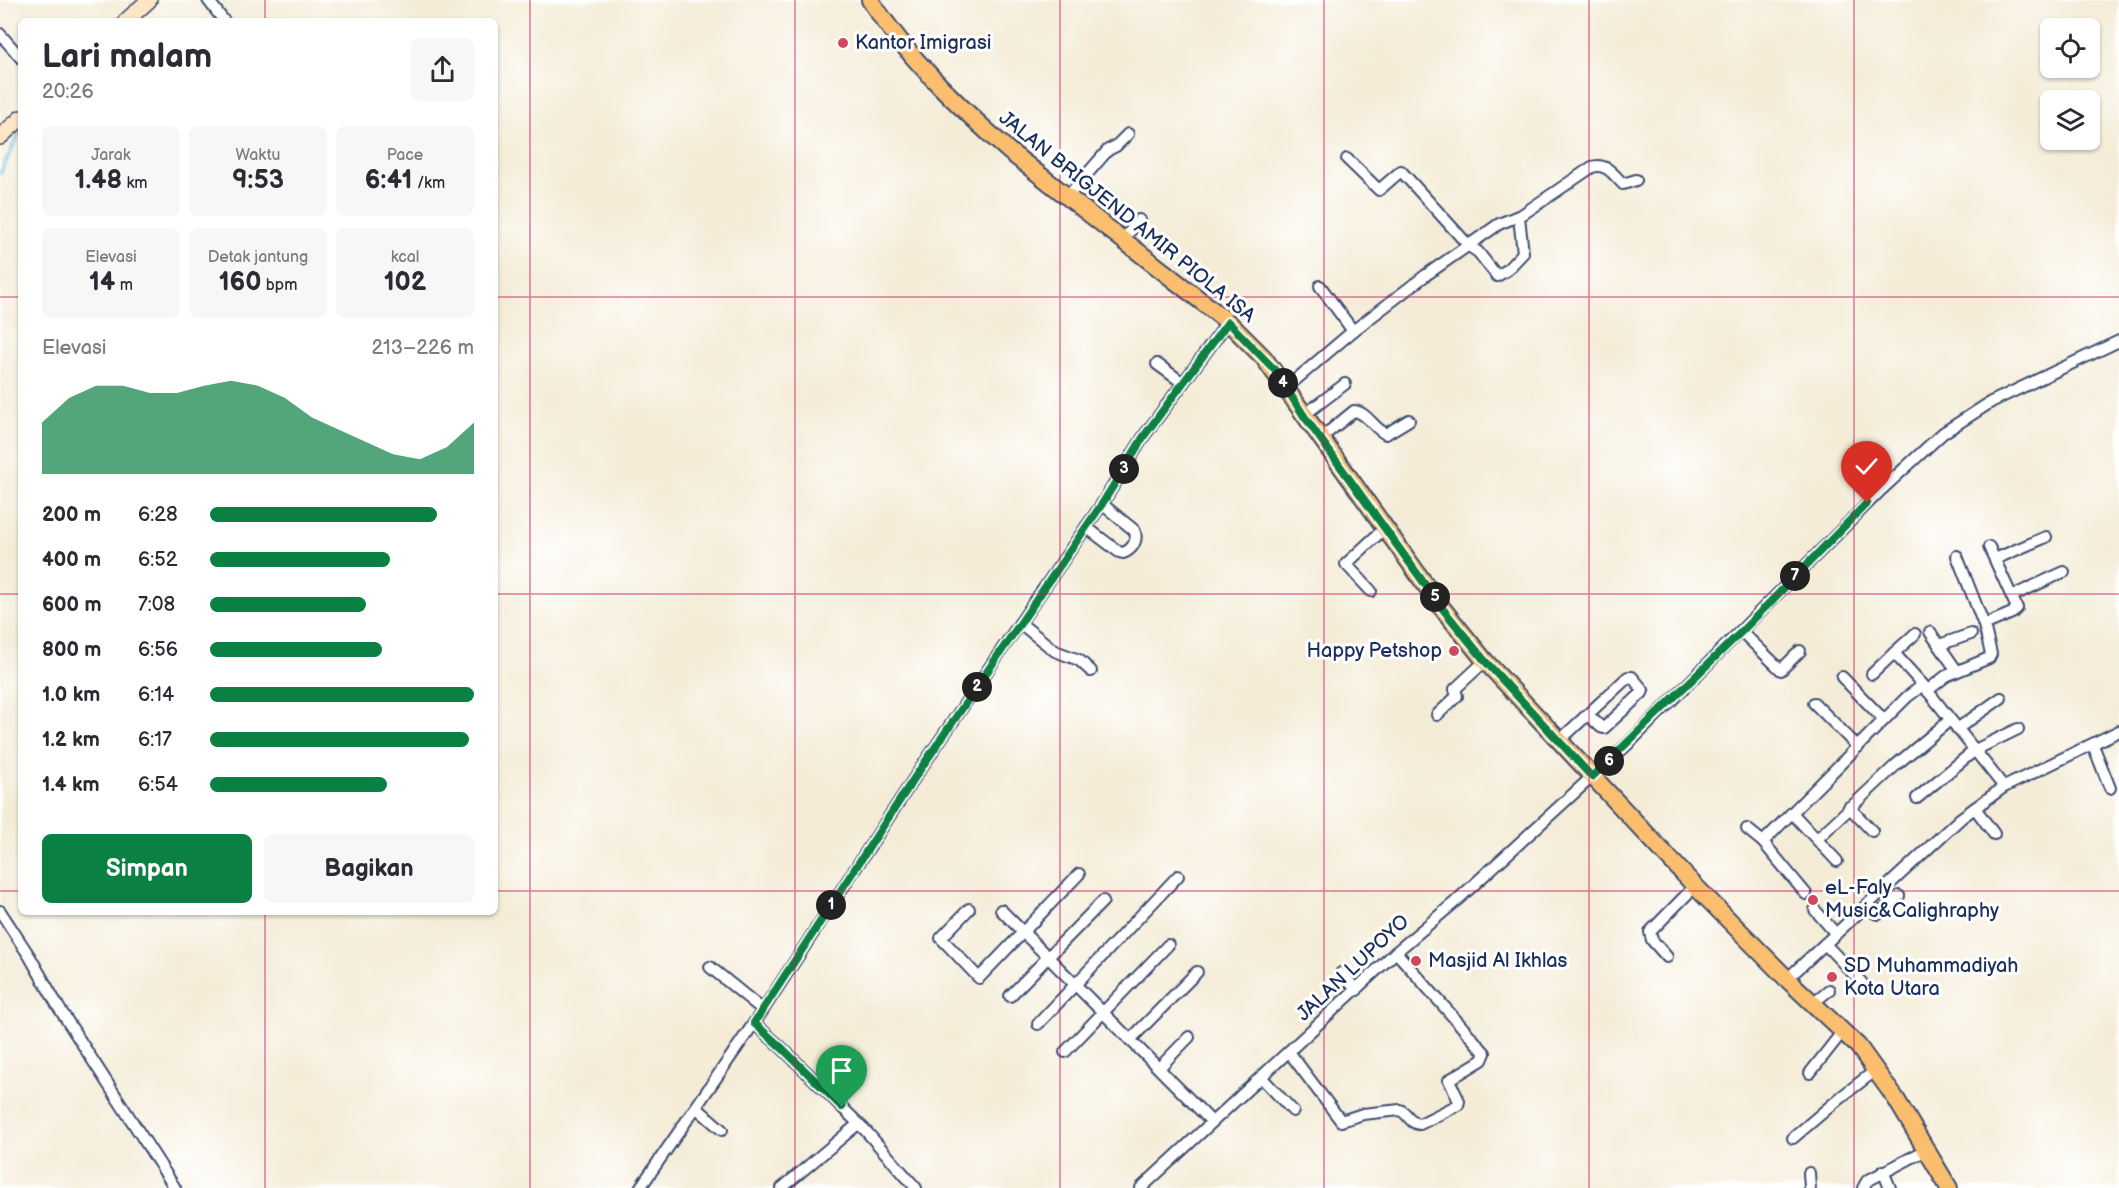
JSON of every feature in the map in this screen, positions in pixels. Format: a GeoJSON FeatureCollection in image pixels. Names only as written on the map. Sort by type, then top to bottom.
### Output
{"type":"FeatureCollection","features":[{"type":"Feature","properties":{"kind":"main road","name":"JALAN BRIGJEND AMIR PIOLA ISA"},"geometry":{"type":"LineString","coordinates":[[870,0],[896,38],[938,85],[1009,151],[1228,322],[1269,363],[1304,416],[1442,608],[1485,661],[1558,742],[1695,886],[1862,1051],[1949,1188]]}},
{"type":"Feature","properties":{"kind":"street"},"geometry":{"type":"LineString","coordinates":[[133,18],[149,0]]}},
{"type":"Feature","properties":{"kind":"street"},"geometry":{"type":"LineString","coordinates":[[208,0],[222,18]]}},
{"type":"Feature","properties":{"kind":"street"},"geometry":{"type":"LineString","coordinates":[[0,34],[18,55]]}},
{"type":"Feature","properties":{"kind":"street"},"geometry":{"type":"LineString","coordinates":[[0,137],[18,121]]}},
{"type":"Feature","properties":{"kind":"street"},"geometry":{"type":"LineString","coordinates":[[1068,196],[1108,150],[1116,147],[1128,134]]}},
{"type":"Feature","properties":{"kind":"street"},"geometry":{"type":"LineString","coordinates":[[1347,159],[1379,190],[1401,171],[1469,246],[1478,252],[1495,275],[1499,276],[1517,262],[1523,253],[1519,217]]}},
{"type":"Feature","properties":{"kind":"street"},"geometry":{"type":"LineString","coordinates":[[1286,388],[1353,331],[1426,275],[1499,224],[1519,217],[1596,165],[1611,172],[1623,184],[1636,180]]}},
{"type":"Feature","properties":{"kind":"street"},"geometry":{"type":"LineString","coordinates":[[1123,240],[1139,220]]}},
{"type":"Feature","properties":{"kind":"street"},"geometry":{"type":"LineString","coordinates":[[1320,286],[1353,331]]}},
{"type":"Feature","properties":{"kind":"street"},"geometry":{"type":"LineString","coordinates":[[640,1188],[763,1010],[915,777],[1102,504],[1144,436],[1228,322]]}},
{"type":"Feature","properties":{"kind":"street","name":"JALAN LUPOYO"},"geometry":{"type":"LineString","coordinates":[[1141,1188],[1396,952],[1592,777],[1741,632],[1881,490],[1943,433],[1991,402],[2119,341]]}},
{"type":"Feature","properties":{"kind":"street"},"geometry":{"type":"LineString","coordinates":[[1157,364],[1183,383]]}},
{"type":"Feature","properties":{"kind":"street"},"geometry":{"type":"LineString","coordinates":[[1304,416],[1345,384]]}},
{"type":"Feature","properties":{"kind":"street"},"geometry":{"type":"LineString","coordinates":[[1321,438],[1353,411],[1361,413],[1386,434],[1409,420]]}},
{"type":"Feature","properties":{"kind":"street"},"geometry":{"type":"LineString","coordinates":[[1086,527],[1119,552],[1123,553],[1131,549],[1136,540],[1134,530],[1102,504]]}},
{"type":"Feature","properties":{"kind":"street"},"geometry":{"type":"LineString","coordinates":[[1371,591],[1346,564],[1385,528]]}},
{"type":"Feature","properties":{"kind":"street"},"geometry":{"type":"LineString","coordinates":[[1995,559],[2046,537]]}},
{"type":"Feature","properties":{"kind":"street"},"geometry":{"type":"LineString","coordinates":[[1984,625],[2017,610],[1989,547]]}},
{"type":"Feature","properties":{"kind":"street"},"geometry":{"type":"LineString","coordinates":[[1763,842],[1907,697],[1946,676],[1989,658],[1991,649],[1984,625],[1957,556]]}},
{"type":"Feature","properties":{"kind":"street"},"geometry":{"type":"LineString","coordinates":[[2012,596],[2064,572]]}},
{"type":"Feature","properties":{"kind":"street"},"geometry":{"type":"LineString","coordinates":[[1020,623],[1055,651],[1078,660],[1091,671]]}},
{"type":"Feature","properties":{"kind":"street"},"geometry":{"type":"LineString","coordinates":[[1741,632],[1781,670],[1800,651]]}},
{"type":"Feature","properties":{"kind":"street"},"geometry":{"type":"LineString","coordinates":[[1930,632],[1957,671]]}},
{"type":"Feature","properties":{"kind":"street"},"geometry":{"type":"LineString","coordinates":[[1872,674],[1915,634]]}},
{"type":"Feature","properties":{"kind":"street"},"geometry":{"type":"LineString","coordinates":[[1939,645],[1971,634]]}},
{"type":"Feature","properties":{"kind":"street"},"geometry":{"type":"LineString","coordinates":[[1894,653],[1925,688],[2004,788]]}},
{"type":"Feature","properties":{"kind":"street"},"geometry":{"type":"LineString","coordinates":[[1437,715],[1457,696],[1455,689],[1485,661]]}},
{"type":"Feature","properties":{"kind":"street"},"geometry":{"type":"LineString","coordinates":[[1558,742],[1630,676],[1643,690],[1640,696],[1604,728],[1601,728],[1588,715]]}},
{"type":"Feature","properties":{"kind":"street"},"geometry":{"type":"LineString","coordinates":[[1842,677],[1884,720]]}},
{"type":"Feature","properties":{"kind":"street"},"geometry":{"type":"LineString","coordinates":[[1817,839],[1849,807],[1921,743],[2001,698]]}},
{"type":"Feature","properties":{"kind":"street"},"geometry":{"type":"LineString","coordinates":[[1814,703],[1858,747]]}},
{"type":"Feature","properties":{"kind":"street"},"geometry":{"type":"LineString","coordinates":[[1917,798],[1975,750],[2018,729]]}},
{"type":"Feature","properties":{"kind":"street"},"geometry":{"type":"LineString","coordinates":[[1787,979],[1961,818],[2004,788],[2119,731]]}},
{"type":"Feature","properties":{"kind":"street"},"geometry":{"type":"LineString","coordinates":[[2093,745],[2110,788]]}},
{"type":"Feature","properties":{"kind":"street"},"geometry":{"type":"LineString","coordinates":[[1849,807],[1872,831]]}},
{"type":"Feature","properties":{"kind":"street"},"geometry":{"type":"LineString","coordinates":[[1975,808],[1994,834]]}},
{"type":"Feature","properties":{"kind":"street"},"geometry":{"type":"LineString","coordinates":[[1792,813],[1837,861]]}},
{"type":"Feature","properties":{"kind":"street"},"geometry":{"type":"LineString","coordinates":[[1747,829],[1763,842],[1806,894]]}},
{"type":"Feature","properties":{"kind":"street"},"geometry":{"type":"LineString","coordinates":[[969,909],[941,938],[979,978],[1079,874]]}},
{"type":"Feature","properties":{"kind":"street"},"geometry":{"type":"LineString","coordinates":[[1038,1024],[1178,876]]}},
{"type":"Feature","properties":{"kind":"street"},"geometry":{"type":"LineString","coordinates":[[1667,957],[1652,940],[1650,932],[1695,886]]}},
{"type":"Feature","properties":{"kind":"street"},"geometry":{"type":"LineString","coordinates":[[1867,906],[1879,914],[1899,896]]}},
{"type":"Feature","properties":{"kind":"street"},"geometry":{"type":"LineString","coordinates":[[1010,996],[1103,901]]}},
{"type":"Feature","properties":{"kind":"street"},"geometry":{"type":"LineString","coordinates":[[1001,910],[1212,1122]]}},
{"type":"Feature","properties":{"kind":"street"},"geometry":{"type":"LineString","coordinates":[[1815,910],[1836,934]]}},
{"type":"Feature","properties":{"kind":"street"},"geometry":{"type":"LineString","coordinates":[[0,911],[59,1008],[175,1188]]}},
{"type":"Feature","properties":{"kind":"street"},"geometry":{"type":"LineString","coordinates":[[1825,944],[1862,983]]}},
{"type":"Feature","properties":{"kind":"street"},"geometry":{"type":"LineString","coordinates":[[1065,1052],[1168,945]]}},
{"type":"Feature","properties":{"kind":"street"},"geometry":{"type":"LineString","coordinates":[[1289,1052],[1340,1121],[1363,1114],[1400,1110],[1404,1111],[1416,1124],[1420,1124],[1458,1105],[1459,1101],[1449,1080],[1482,1060],[1485,1053],[1396,952]]}},
{"type":"Feature","properties":{"kind":"street"},"geometry":{"type":"LineString","coordinates":[[710,967],[763,1010]]}},
{"type":"Feature","properties":{"kind":"street"},"geometry":{"type":"LineString","coordinates":[[1130,1040],[1197,972]]}},
{"type":"Feature","properties":{"kind":"street"},"geometry":{"type":"LineString","coordinates":[[1341,973],[1357,990]]}},
{"type":"Feature","properties":{"kind":"street"},"geometry":{"type":"LineString","coordinates":[[1813,1003],[1829,990]]}},
{"type":"Feature","properties":{"kind":"street"},"geometry":{"type":"LineString","coordinates":[[754,1023],[858,1124],[916,1188]]}},
{"type":"Feature","properties":{"kind":"street"},"geometry":{"type":"LineString","coordinates":[[1810,1073],[1843,1031]]}},
{"type":"Feature","properties":{"kind":"street"},"geometry":{"type":"LineString","coordinates":[[1159,1068],[1189,1037]]}},
{"type":"Feature","properties":{"kind":"street"},"geometry":{"type":"LineString","coordinates":[[1793,1138],[1876,1070]]}},
{"type":"Feature","properties":{"kind":"street"},"geometry":{"type":"LineString","coordinates":[[1262,1078],[1293,1111]]}},
{"type":"Feature","properties":{"kind":"street"},"geometry":{"type":"LineString","coordinates":[[697,1108],[722,1130]]}},
{"type":"Feature","properties":{"kind":"street"},"geometry":{"type":"LineString","coordinates":[[782,1188],[858,1124]]}},
{"type":"Feature","properties":{"kind":"street"},"geometry":{"type":"LineString","coordinates":[[1863,1188],[1867,1181],[1926,1150]]}},
{"type":"Feature","properties":{"kind":"street"},"geometry":{"type":"LineString","coordinates":[[1883,1172],[1890,1188]]}},
{"type":"Feature","properties":{"kind":"street"},"geometry":{"type":"LineString","coordinates":[[1809,1173],[1810,1188]]}},
{"type":"Feature","properties":{"kind":"waterway"},"geometry":{"type":"LineString","coordinates":[[0,174],[18,136]]}},
{"type":"Feature","properties":{"kind":"place","name":"Kantor Imigrasi"},"geometry":{"type":"Point","coordinates":[843,43]}},
{"type":"Feature","properties":{"kind":"place","name":"Happy Petshop"},"geometry":{"type":"Point","coordinates":[1454,651]}},
{"type":"Feature","properties":{"kind":"place","name":"eL-Faly Music&Calighraphy"},"geometry":{"type":"Point","coordinates":[1813,900]}},
{"type":"Feature","properties":{"kind":"place","name":"Masjid Al Ikhlas"},"geometry":{"type":"Point","coordinates":[1416,961]}},
{"type":"Feature","properties":{"kind":"place","name":"SD Muhammadiyah Kota Utara"},"geometry":{"type":"Point","coordinates":[1832,977]}},
{"type":"Feature","properties":{"kind":"route"},"geometry":{"type":"LineString","coordinates":[[842,1107],[754,1023],[915,777],[1102,504],[1144,436],[1228,322],[1257,349],[1274,369],[1304,416],[1442,608],[1485,661],[1592,777],[1741,632],[1867,503]]}}]}
